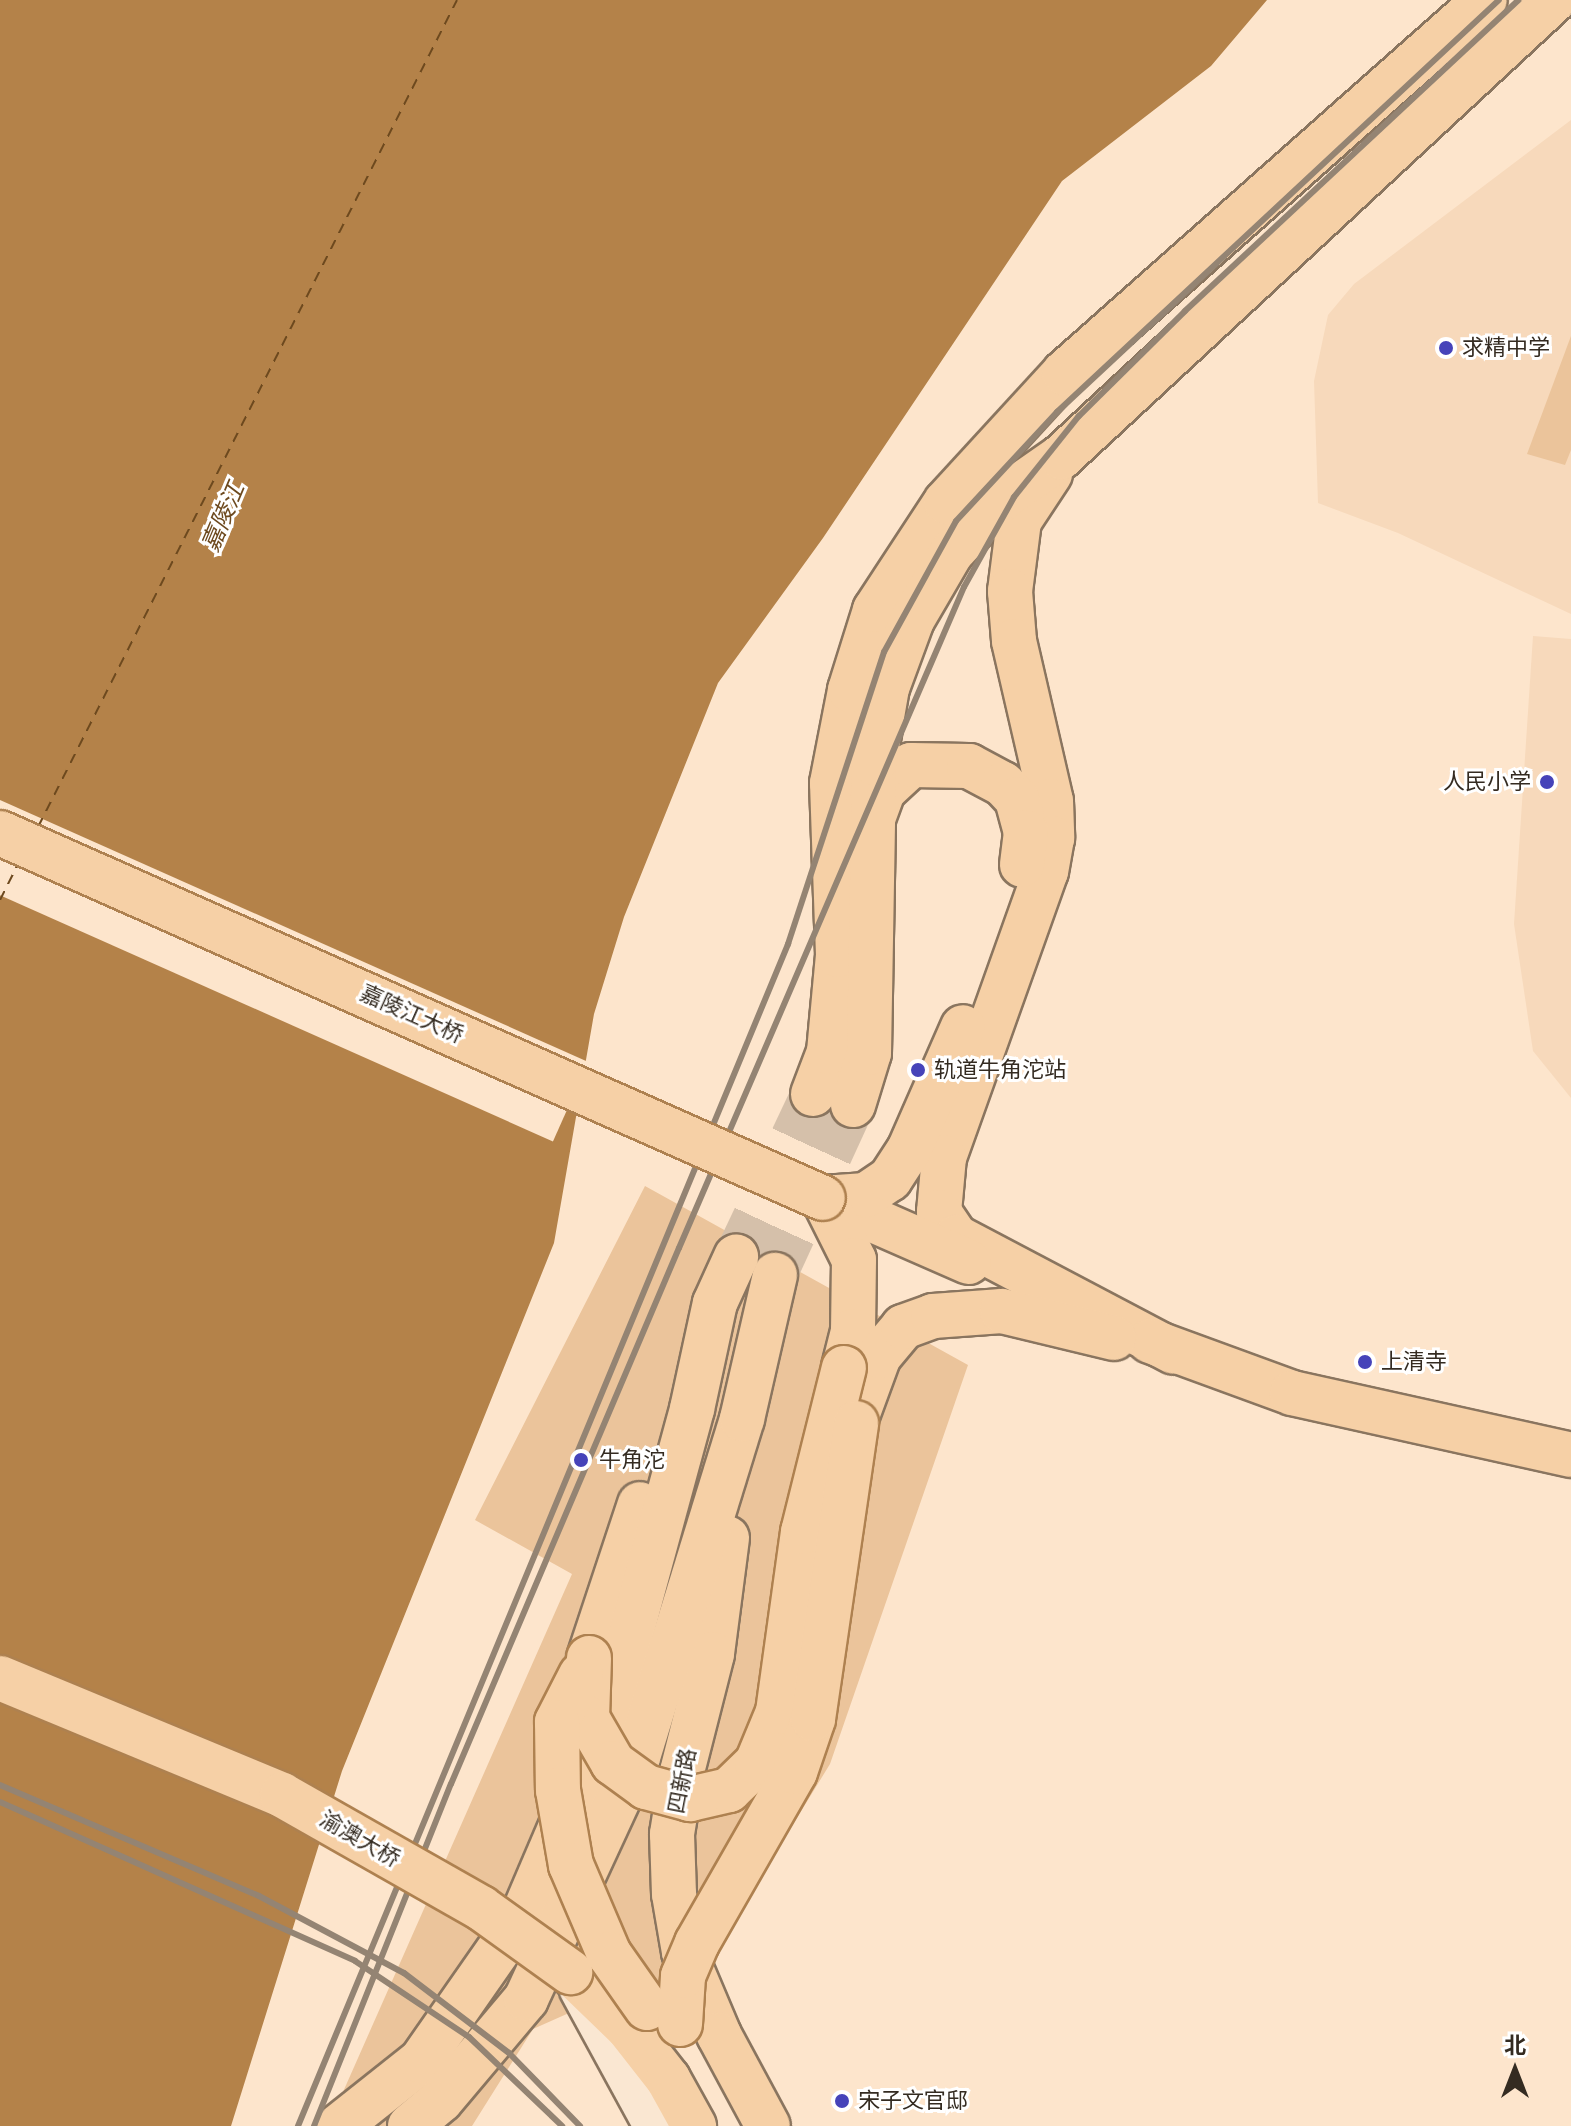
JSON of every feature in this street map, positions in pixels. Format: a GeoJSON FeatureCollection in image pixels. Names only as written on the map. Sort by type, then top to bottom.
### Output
{"type":"FeatureCollection","features":[{"type":"Feature","properties":{"kind":"main road"},"geometry":{"type":"LineString","coordinates":[[1485,0],[1064,373],[946,502],[875,610],[850,690],[832,783],[838,955],[829,1052],[833,1100],[869,1053],[870,826],[874,763],[887,688],[912,620],[951,553],[991,509],[1061,457],[1554,0]]}},
{"type":"Feature","properties":{"kind":"main road"},"geometry":{"type":"LineString","coordinates":[[1061,457],[1019,521],[1010,591],[1014,641],[1051,801],[1052,838],[1046,871],[944,1157],[939,1212],[956,1237],[1174,1352]]}},
{"type":"Feature","properties":{"kind":"main road"},"geometry":{"type":"LineString","coordinates":[[589,1658],[587,1718],[613,1763],[646,1787],[690,1799],[729,1790],[757,1763],[778,1712],[803,1532],[853,1331],[854,1260],[840,1205],[866,1195],[890,1179],[909,1150],[961,1033],[1022,864],[1026,832],[1021,807],[1003,784],[951,762],[911,765],[895,776],[870,826]]}},
{"type":"Feature","properties":{"kind":"main road","name":"嘉陵江大桥"},"geometry":{"type":"LineString","coordinates":[[0,833],[1174,1352]]}},
{"type":"Feature","properties":{"kind":"main road"},"geometry":{"type":"LineString","coordinates":[[694,2126],[676,2074],[664,2016],[609,1954],[571,1865],[558,1790],[557,1722],[589,1658],[607,1592],[715,1303],[736,1257]]}},
{"type":"Feature","properties":{"kind":"main road"},"geometry":{"type":"LineString","coordinates":[[426,2113],[526,1999],[638,1757],[742,1419],[775,1275]]}},
{"type":"Feature","properties":{"kind":"main road"},"geometry":{"type":"LineString","coordinates":[[339,2126],[421,2061],[523,1915],[610,1711],[692,1409],[715,1303]]}},
{"type":"Feature","properties":{"kind":"main road"},"geometry":{"type":"LineString","coordinates":[[664,2016],[697,1943],[795,1772],[813,1719],[857,1416],[879,1356],[903,1327],[933,1316],[1002,1311],[1174,1352],[1292,1393],[1571,1455]]}},
{"type":"Feature","properties":{"kind":"main road","name":"四新路"},"geometry":{"type":"LineString","coordinates":[[742,1419],[712,1654],[682,1772],[672,1834],[674,1894],[684,1952],[719,2035],[768,2126]]}},
{"type":"Feature","properties":{"kind":"main road","name":"渝澳大桥"},"geometry":{"type":"LineString","coordinates":[[0,1678],[282,1795],[481,1908],[570,1972],[676,2074]]}},
{"type":"Feature","properties":{"kind":"main road"},"geometry":{"type":"LineString","coordinates":[[570,1972],[654,2126]]}},
{"type":"Feature","properties":{"kind":"main road"},"geometry":{"type":"LineString","coordinates":[[676,2074],[708,2126]]}},
{"type":"Feature","properties":{"kind":"shaded area","name":"求精中学"},"geometry":{"type":"Polygon","coordinates":[[[1571,120],[1571,614],[1398,533],[1318,503],[1314,381],[1328,315],[1354,284],[1571,120]]]}},
{"type":"Feature","properties":{"kind":"shaded area"},"geometry":{"type":"Polygon","coordinates":[[[1571,336],[1571,450],[1565,465],[1527,454],[1571,336]]]}},
{"type":"Feature","properties":{"kind":"shaded area","name":"人民小学"},"geometry":{"type":"Polygon","coordinates":[[[1533,636],[1571,639],[1571,1098],[1533,1051],[1514,924],[1533,636]]]}},
{"type":"Feature","properties":{"kind":"shaded area"},"geometry":{"type":"Polygon","coordinates":[[[645,1186],[968,1365],[830,1764],[709,1961],[657,1995],[569,2013],[533,2029],[472,2126],[335,2126],[339,2101],[572,1574],[475,1520],[645,1186]]]}},
{"type":"Feature","properties":{"kind":"water","name":"嘉陵江"},"geometry":{"type":"Polygon","coordinates":[[[0,0],[1267,0],[1211,66],[1062,181],[823,538],[718,683],[624,917],[594,1014],[554,1243],[342,1771],[231,2126],[0,2126],[0,0]]]}},
{"type":"Feature","properties":{"kind":"pier"},"geometry":{"type":"Polygon","coordinates":[[[0,800],[588,1062],[553,1141],[0,895],[0,800]]]}},
{"type":"Feature","properties":{"kind":"ferry route"},"geometry":{"type":"LineString","coordinates":[[38,827],[457,0]]}},
{"type":"Feature","properties":{"kind":"ferry route"},"geometry":{"type":"LineString","coordinates":[[0,900],[18,864]]}},
{"type":"Feature","properties":{"kind":"tunnel"},"geometry":{"type":"LineString","coordinates":[[736,1257],[813,1094]]}},
{"type":"Feature","properties":{"kind":"tunnel"},"geometry":{"type":"LineString","coordinates":[[775,1275],[853,1105]]}},
{"type":"Feature","properties":{"kind":"railway"},"geometry":{"type":"LineString","coordinates":[[298,2126],[788,944],[884,652],[956,521],[1057,412],[1499,0]]}},
{"type":"Feature","properties":{"kind":"railway"},"geometry":{"type":"LineString","coordinates":[[314,2126],[451,1784],[679,1248],[964,587],[1014,497],[1079,416],[1185,311],[1519,0]]}},
{"type":"Feature","properties":{"kind":"railway"},"geometry":{"type":"LineString","coordinates":[[0,1785],[259,1896],[404,1973],[509,2053],[580,2126]]}},
{"type":"Feature","properties":{"kind":"railway"},"geometry":{"type":"LineString","coordinates":[[0,1802],[355,1961],[469,2037],[562,2126]]}},
{"type":"Feature","properties":{"kind":"place","name":"求精中学"},"geometry":{"type":"Point","coordinates":[1446,348]}},
{"type":"Feature","properties":{"kind":"place","name":"人民小学"},"geometry":{"type":"Point","coordinates":[1547,782]}},
{"type":"Feature","properties":{"kind":"place","name":"轨道牛角沱站"},"geometry":{"type":"Point","coordinates":[918,1070]}},
{"type":"Feature","properties":{"kind":"place","name":"上清寺"},"geometry":{"type":"Point","coordinates":[1365,1362]}},
{"type":"Feature","properties":{"kind":"place","name":"牛角沱"},"geometry":{"type":"Point","coordinates":[581,1460]}},
{"type":"Feature","properties":{"kind":"place","name":"宋子文官邸"},"geometry":{"type":"Point","coordinates":[842,2101]}}]}
